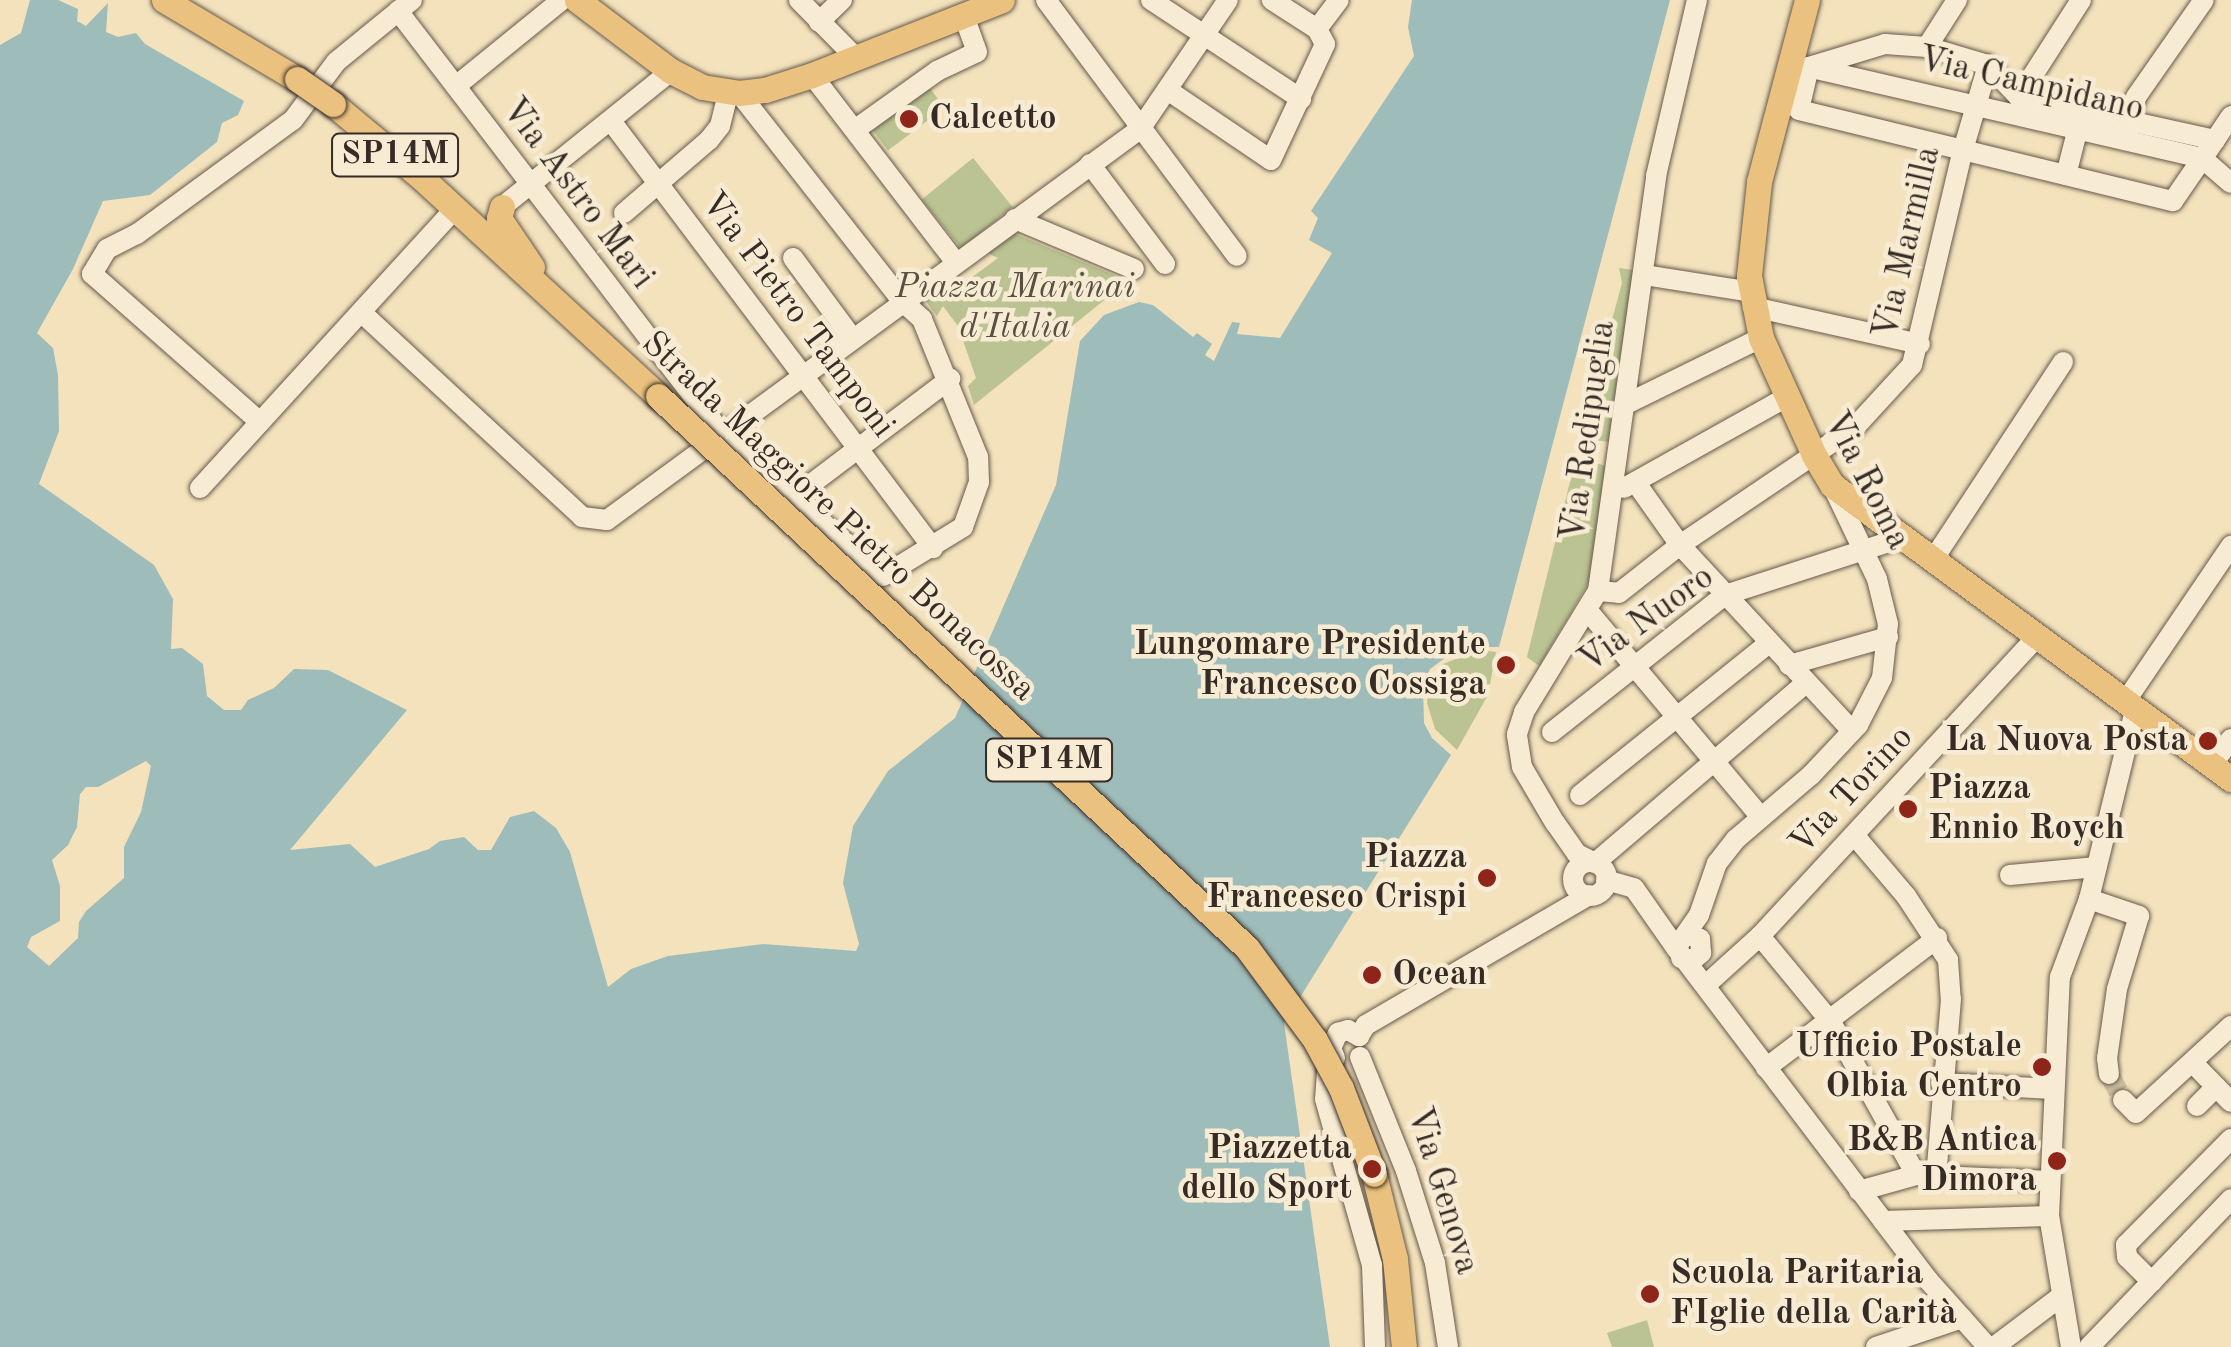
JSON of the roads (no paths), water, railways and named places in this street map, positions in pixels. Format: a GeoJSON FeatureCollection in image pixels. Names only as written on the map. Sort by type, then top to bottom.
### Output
{"type":"FeatureCollection","features":[{"type":"Feature","properties":{"kind":"main road","name":"Strada Maggiore Pietro Bonacossa"},"geometry":{"type":"LineString","coordinates":[[164,0],[333,104],[455,209],[1247,948],[1315,1040],[1366,1147],[1392,1245],[1404,1345]]}},
{"type":"Feature","properties":{"kind":"main road"},"geometry":{"type":"LineString","coordinates":[[588,3],[671,70],[702,88],[734,92],[764,90],[812,75],[1002,0]]}},
{"type":"Feature","properties":{"kind":"main road","name":"Via Roma"},"geometry":{"type":"LineString","coordinates":[[1807,0],[1799,65],[1759,182],[1752,299],[1761,338],[1785,398],[1832,486]]}},
{"type":"Feature","properties":{"kind":"main road"},"geometry":{"type":"LineString","coordinates":[[502,207],[499,218],[554,301]]}},
{"type":"Feature","properties":{"kind":"main road"},"geometry":{"type":"LineString","coordinates":[[1832,486],[2222,772]]}},
{"type":"Feature","properties":{"kind":"street"},"geometry":{"type":"LineString","coordinates":[[456,86],[562,0]]}},
{"type":"Feature","properties":{"kind":"street"},"geometry":{"type":"LineString","coordinates":[[798,0],[856,58]]}},
{"type":"Feature","properties":{"kind":"street"},"geometry":{"type":"LineString","coordinates":[[819,22],[842,0]]}},
{"type":"Feature","properties":{"kind":"street"},"geometry":{"type":"LineString","coordinates":[[1046,0],[1237,256]]}},
{"type":"Feature","properties":{"kind":"street"},"geometry":{"type":"LineString","coordinates":[[1151,0],[1301,100]]}},
{"type":"Feature","properties":{"kind":"street"},"geometry":{"type":"LineString","coordinates":[[361,312],[589,520],[611,518],[1140,129],[1228,0]]}},
{"type":"Feature","properties":{"kind":"street"},"geometry":{"type":"LineString","coordinates":[[1168,91],[1272,160],[1325,44],[1317,28],[1272,0]]}},
{"type":"Feature","properties":{"kind":"street"},"geometry":{"type":"LineString","coordinates":[[1317,28],[1338,0]]}},
{"type":"Feature","properties":{"kind":"street","name":"Via Redipuglia"},"geometry":{"type":"LineString","coordinates":[[1579,884],[1567,842],[1522,767],[1516,734],[1524,712],[1598,591],[1666,123],[1698,0]]}},
{"type":"Feature","properties":{"kind":"street"},"geometry":{"type":"LineString","coordinates":[[1927,47],[1957,0]]}},
{"type":"Feature","properties":{"kind":"street"},"geometry":{"type":"LineString","coordinates":[[2020,97],[2081,0]]}},
{"type":"Feature","properties":{"kind":"street"},"geometry":{"type":"LineString","coordinates":[[2127,131],[2136,97],[2204,0]]}},
{"type":"Feature","properties":{"kind":"street"},"geometry":{"type":"LineString","coordinates":[[260,422],[92,274],[107,249],[150,225],[293,120],[336,62],[405,6]]}},
{"type":"Feature","properties":{"kind":"street","name":"Via Astro Mari"},"geometry":{"type":"LineString","coordinates":[[405,6],[456,86],[528,185],[723,435],[883,576],[933,548]]}},
{"type":"Feature","properties":{"kind":"street"},"geometry":{"type":"LineString","coordinates":[[856,129],[937,70],[977,52],[964,16]]}},
{"type":"Feature","properties":{"kind":"street","name":"Via Campidano"},"geometry":{"type":"LineString","coordinates":[[1799,65],[1885,44],[1927,47],[1988,65],[2020,97],[2202,158],[2231,182]]}},
{"type":"Feature","properties":{"kind":"street"},"geometry":{"type":"LineString","coordinates":[[1799,65],[1799,110],[2173,201],[2231,116]]}},
{"type":"Feature","properties":{"kind":"street","name":"Via Campidano"},"geometry":{"type":"LineString","coordinates":[[1799,65],[2078,128],[2215,140]]}},
{"type":"Feature","properties":{"kind":"street","name":"Via Marmilla"},"geometry":{"type":"LineString","coordinates":[[1598,591],[1618,593],[1680,545],[1855,428],[1912,365],[1963,150],[1988,65]]}},
{"type":"Feature","properties":{"kind":"street"},"geometry":{"type":"LineString","coordinates":[[502,207],[671,70]]}},
{"type":"Feature","properties":{"kind":"street"},"geometry":{"type":"LineString","coordinates":[[812,75],[956,263]]}},
{"type":"Feature","properties":{"kind":"street"},"geometry":{"type":"LineString","coordinates":[[624,213],[720,126],[734,92],[903,302],[922,319],[950,379],[978,457],[979,482],[963,527],[933,548]]}},
{"type":"Feature","properties":{"kind":"street","name":"Via Pietro Tamponi"},"geometry":{"type":"LineString","coordinates":[[611,121],[933,548]]}},
{"type":"Feature","properties":{"kind":"street"},"geometry":{"type":"LineString","coordinates":[[2066,175],[2078,128]]}},
{"type":"Feature","properties":{"kind":"street"},"geometry":{"type":"LineString","coordinates":[[1090,164],[1165,264]]}},
{"type":"Feature","properties":{"kind":"street"},"geometry":{"type":"LineString","coordinates":[[200,488],[455,209]]}},
{"type":"Feature","properties":{"kind":"street"},"geometry":{"type":"LineString","coordinates":[[1015,219],[1134,269]]}},
{"type":"Feature","properties":{"kind":"street"},"geometry":{"type":"LineString","coordinates":[[794,258],[853,339]]}},
{"type":"Feature","properties":{"kind":"street"},"geometry":{"type":"LineString","coordinates":[[1644,275],[1920,344]]}},
{"type":"Feature","properties":{"kind":"street"},"geometry":{"type":"LineString","coordinates":[[1626,404],[1761,338]]}},
{"type":"Feature","properties":{"kind":"street"},"geometry":{"type":"LineString","coordinates":[[1933,560],[2063,362]]}},
{"type":"Feature","properties":{"kind":"street"},"geometry":{"type":"LineString","coordinates":[[794,497],[950,379]]}},
{"type":"Feature","properties":{"kind":"street"},"geometry":{"type":"LineString","coordinates":[[1613,493],[1785,398]]}},
{"type":"Feature","properties":{"kind":"street"},"geometry":{"type":"LineString","coordinates":[[1636,483],[1680,545],[1852,731]]}},
{"type":"Feature","properties":{"kind":"street","name":"Via Roma"},"geometry":{"type":"LineString","coordinates":[[1682,943],[1718,864],[1761,817],[1811,775],[1873,702],[1888,637],[1878,580],[1832,486]]}},
{"type":"Feature","properties":{"kind":"street","name":"Via Nuoro"},"geometry":{"type":"LineString","coordinates":[[1552,732],[1725,595],[1902,538]]}},
{"type":"Feature","properties":{"kind":"street"},"geometry":{"type":"LineString","coordinates":[[2071,1347],[2049,1216],[2060,977],[2089,899],[2130,706],[2231,546]]}},
{"type":"Feature","properties":{"kind":"street"},"geometry":{"type":"LineString","coordinates":[[1588,612],[1761,817]]}},
{"type":"Feature","properties":{"kind":"street","name":"Via Torino"},"geometry":{"type":"LineString","coordinates":[[1707,984],[1760,936],[1856,836],[2038,636]]}},
{"type":"Feature","properties":{"kind":"street"},"geometry":{"type":"LineString","coordinates":[[1789,665],[1888,637]]}},
{"type":"Feature","properties":{"kind":"street"},"geometry":{"type":"LineString","coordinates":[[1580,795],[1769,642]]}},
{"type":"Feature","properties":{"kind":"street"},"geometry":{"type":"LineString","coordinates":[[1598,868],[1806,683]]}},
{"type":"Feature","properties":{"kind":"street"},"geometry":{"type":"LineString","coordinates":[[2222,772],[2231,739]]}},
{"type":"Feature","properties":{"kind":"street"},"geometry":{"type":"LineString","coordinates":[[1856,836],[1937,938],[1948,960],[1952,983],[1926,1176]]}},
{"type":"Feature","properties":{"kind":"street","name":"Via Redipuglia"},"geometry":{"type":"LineString","coordinates":[[1567,842],[1598,868],[1634,888],[1682,943]]}},
{"type":"Feature","properties":{"kind":"street"},"geometry":{"type":"LineString","coordinates":[[1335,1058],[1351,1063],[1366,1026],[1549,919],[1579,884],[1580,864],[1598,868]]}},
{"type":"Feature","properties":{"kind":"street"},"geometry":{"type":"LineString","coordinates":[[2010,875],[2097,867]]}},
{"type":"Feature","properties":{"kind":"street"},"geometry":{"type":"LineString","coordinates":[[1579,884],[1602,890],[1598,868]]}},
{"type":"Feature","properties":{"kind":"street"},"geometry":{"type":"LineString","coordinates":[[2089,899],[2140,916],[2117,989],[2107,1058],[2109,1074]]}},
{"type":"Feature","properties":{"kind":"street"},"geometry":{"type":"LineString","coordinates":[[1760,936],[1831,1022],[1926,1176]]}},
{"type":"Feature","properties":{"kind":"street"},"geometry":{"type":"LineString","coordinates":[[1766,1068],[1937,938]]}},
{"type":"Feature","properties":{"kind":"street"},"geometry":{"type":"LineString","coordinates":[[1682,943],[1766,1068],[1859,1190],[1962,1318],[1991,1347],[2060,1297]]}},
{"type":"Feature","properties":{"kind":"street"},"geometry":{"type":"LineString","coordinates":[[2122,1100],[2136,1113],[2196,1066],[2231,1026]]}},
{"type":"Feature","properties":{"kind":"street"},"geometry":{"type":"LineString","coordinates":[[1335,1058],[1331,1048],[1338,1034],[1348,1030],[1360,1047]]}},
{"type":"Feature","properties":{"kind":"street","name":"Via Genova"},"geometry":{"type":"LineString","coordinates":[[1360,1047],[1435,1263],[1448,1347]]}},
{"type":"Feature","properties":{"kind":"street"},"geometry":{"type":"LineString","coordinates":[[1335,1058],[1326,1072],[1325,1099],[1372,1265],[1375,1347]]}},
{"type":"Feature","properties":{"kind":"street"},"geometry":{"type":"LineString","coordinates":[[2196,1066],[2224,1094],[2197,1106]]}},
{"type":"Feature","properties":{"kind":"street"},"geometry":{"type":"LineString","coordinates":[[1941,1083],[2054,1090]]}},
{"type":"Feature","properties":{"kind":"street"},"geometry":{"type":"LineString","coordinates":[[2152,1282],[2127,1257],[2126,1245],[2231,1138]]}},
{"type":"Feature","properties":{"kind":"street"},"geometry":{"type":"LineString","coordinates":[[1859,1190],[1926,1176],[2050,1181]]}},
{"type":"Feature","properties":{"kind":"street"},"geometry":{"type":"LineString","coordinates":[[2090,1347],[2231,1199]]}},
{"type":"Feature","properties":{"kind":"street"},"geometry":{"type":"LineString","coordinates":[[1883,1221],[2049,1216]]}},
{"type":"Feature","properties":{"kind":"street"},"geometry":{"type":"LineString","coordinates":[[1876,1347],[1962,1318]]}},
{"type":"Feature","properties":{"kind":"water"},"geometry":{"type":"Polygon","coordinates":[[[30,0],[58,0],[78,9],[77,21],[86,26],[108,3],[106,32],[118,37],[136,33],[145,44],[244,101],[238,115],[222,123],[217,142],[150,195],[103,201],[73,269],[37,333],[53,348],[58,375],[59,431],[39,484],[154,565],[173,599],[171,649],[182,648],[203,664],[207,696],[224,710],[241,710],[248,700],[274,688],[294,669],[328,670],[407,710],[290,850],[350,844],[375,867],[429,849],[440,841],[464,837],[478,850],[491,850],[510,817],[534,811],[556,828],[570,852],[608,987],[631,969],[668,956],[763,944],[856,951],[859,944],[843,883],[853,826],[888,771],[955,718],[1056,485],[1080,341],[1104,315],[1139,302],[1153,305],[1193,337],[1197,333],[1212,344],[1205,355],[1214,361],[1232,322],[1240,323],[1237,334],[1280,338],[1332,253],[1309,240],[1318,218],[1311,211],[1414,56],[1408,27],[1412,0],[1670,0],[1499,647],[1460,647],[1430,669],[1423,686],[1424,723],[1432,738],[1451,755],[1284,1023],[1330,1347],[0,1347],[0,45],[21,33],[30,0]],[[146,761],[98,787],[86,787],[80,794],[77,827],[68,845],[52,860],[60,886],[60,921],[31,937],[27,947],[49,966],[78,938],[79,922],[86,911],[124,878],[124,847],[141,812],[151,766],[146,761]]]}},
{"type":"Feature","properties":{"kind":"tunnel"},"geometry":{"type":"LineString","coordinates":[[2109,1074],[2123,1100]]}},
{"type":"Feature","properties":{"kind":"place","name":"Calcetto"},"geometry":{"type":"Point","coordinates":[909,119]}},
{"type":"Feature","properties":{"kind":"place","name":"Lungomare Presidente Francesco Cossiga"},"geometry":{"type":"Point","coordinates":[1506,665]}},
{"type":"Feature","properties":{"kind":"place","name":"La Nuova Posta"},"geometry":{"type":"Point","coordinates":[2208,741]}},
{"type":"Feature","properties":{"kind":"place","name":"Piazza Ennio Roych"},"geometry":{"type":"Point","coordinates":[1908,809]}},
{"type":"Feature","properties":{"kind":"place","name":"Piazza Francesco Crispi"},"geometry":{"type":"Point","coordinates":[1487,878]}},
{"type":"Feature","properties":{"kind":"place","name":"Ocean"},"geometry":{"type":"Point","coordinates":[1372,975]}},
{"type":"Feature","properties":{"kind":"place","name":"Ufficio Postale Olbia Centro"},"geometry":{"type":"Point","coordinates":[2042,1067]}},
{"type":"Feature","properties":{"kind":"place","name":"B&B Antica Dimora"},"geometry":{"type":"Point","coordinates":[2057,1161]}},
{"type":"Feature","properties":{"kind":"place","name":"Piazzetta dello Sport"},"geometry":{"type":"Point","coordinates":[1372,1169]}},
{"type":"Feature","properties":{"kind":"place","name":"Scuola Paritaria FIglie della Carità"},"geometry":{"type":"Point","coordinates":[1650,1294]}},
{"type":"Feature","properties":{"kind":"park label","name":"Piazza Marinai d'Italia"},"geometry":{"type":"Point","coordinates":[1015,308]}}]}
